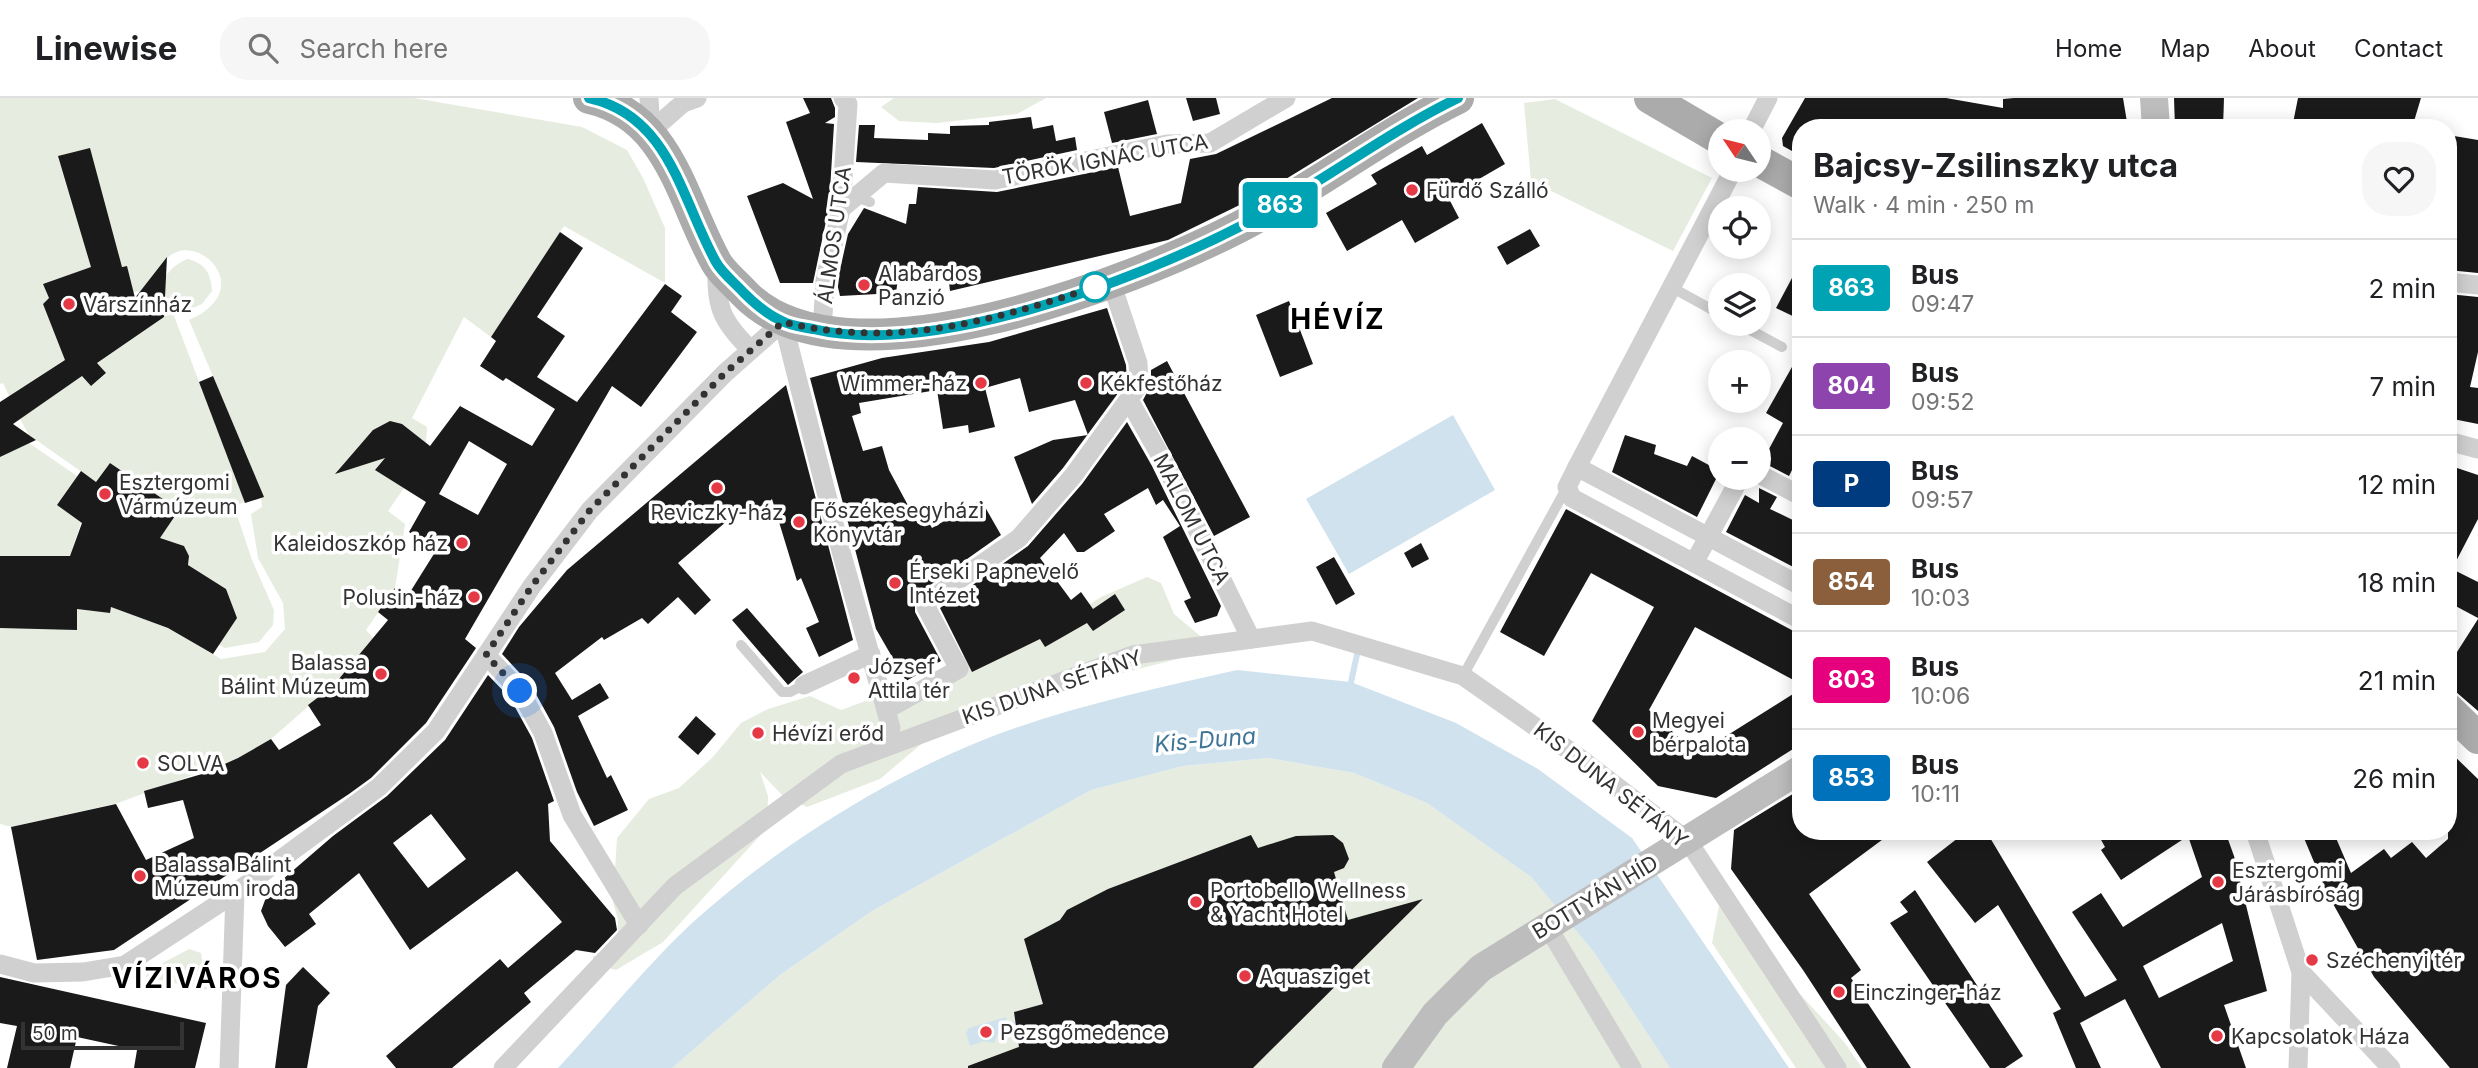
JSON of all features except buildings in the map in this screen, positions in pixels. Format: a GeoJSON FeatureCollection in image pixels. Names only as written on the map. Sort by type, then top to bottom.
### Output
{"type":"FeatureCollection","features":[{"type":"Feature","properties":{"kind":"main road"},"geometry":{"type":"LineString","coordinates":[[589,98],[630,114],[651,131],[717,264],[753,302],[783,322],[822,331],[889,335],[1005,316],[1111,282],[1238,228],[1458,98]]}},
{"type":"Feature","properties":{"kind":"main road"},"geometry":{"type":"LineString","coordinates":[[1650,98],[1708,132]]}},
{"type":"Feature","properties":{"kind":"main road"},"geometry":{"type":"LineString","coordinates":[[1771,168],[1792,179]]}},
{"type":"Feature","properties":{"kind":"main road"},"geometry":{"type":"LineString","coordinates":[[2457,718],[2478,738]]}},
{"type":"Feature","properties":{"kind":"street"},"geometry":{"type":"LineString","coordinates":[[649,98],[651,131]]}},
{"type":"Feature","properties":{"kind":"street"},"geometry":{"type":"LineString","coordinates":[[651,131],[683,103],[697,98]]}},
{"type":"Feature","properties":{"kind":"street","name":"ÁLMOS UTCA"},"geometry":{"type":"LineString","coordinates":[[822,331],[825,282],[856,203],[848,104],[843,98]]}},
{"type":"Feature","properties":{"kind":"street","name":"TÖRÖK IGNÁC UTCA"},"geometry":{"type":"LineString","coordinates":[[856,203],[884,173],[995,180],[1167,144],[1210,143],[1286,98]]}},
{"type":"Feature","properties":{"kind":"street"},"geometry":{"type":"LineString","coordinates":[[1758,119],[1769,98]]}},
{"type":"Feature","properties":{"kind":"street"},"geometry":{"type":"LineString","coordinates":[[2154,98],[2155,119]]}},
{"type":"Feature","properties":{"kind":"street"},"geometry":{"type":"LineString","coordinates":[[1726,182],[1567,487],[1572,498],[1792,616]]}},
{"type":"Feature","properties":{"kind":"street"},"geometry":{"type":"LineString","coordinates":[[717,264],[716,299],[734,332],[751,349]]}},
{"type":"Feature","properties":{"kind":"street"},"geometry":{"type":"LineString","coordinates":[[0,964],[34,973],[83,972],[125,965],[235,893],[379,787],[436,731],[532,586],[590,510],[751,349],[783,322],[888,719],[959,668],[926,607],[927,602],[1020,538],[1073,475],[1139,385],[1138,363],[1111,282]]}},
{"type":"Feature","properties":{"kind":"street"},"geometry":{"type":"LineString","coordinates":[[2457,283],[2478,285]]}},
{"type":"Feature","properties":{"kind":"street","name":"MALOM UTCA"},"geometry":{"type":"LineString","coordinates":[[1129,400],[1163,460],[1251,639]]}},
{"type":"Feature","properties":{"kind":"street"},"geometry":{"type":"LineString","coordinates":[[2457,443],[2478,449]]}},
{"type":"Feature","properties":{"kind":"street"},"geometry":{"type":"LineString","coordinates":[[1577,467],[1792,581]]}},
{"type":"Feature","properties":{"kind":"street"},"geometry":{"type":"LineString","coordinates":[[1771,480],[1792,491]]}},
{"type":"Feature","properties":{"kind":"street"},"geometry":{"type":"LineString","coordinates":[[1694,563],[1734,490]]}},
{"type":"Feature","properties":{"kind":"street","name":"KIS DUNA SÉTÁNY"},"geometry":{"type":"LineString","coordinates":[[503,1068],[675,886],[841,764],[1133,655],[1312,631],[1463,676],[1577,756],[1679,847],[1837,1068]]}},
{"type":"Feature","properties":{"kind":"street"},"geometry":{"type":"LineString","coordinates":[[804,685],[870,649]]}},
{"type":"Feature","properties":{"kind":"street"},"geometry":{"type":"LineString","coordinates":[[486,655],[520,691],[543,733],[572,816],[639,925]]}},
{"type":"Feature","properties":{"kind":"street","name":"BOTTYÁN HÍD"},"geometry":{"type":"LineString","coordinates":[[1396,1068],[1455,991],[1481,968],[1792,775]]}},
{"type":"Feature","properties":{"kind":"street"},"geometry":{"type":"LineString","coordinates":[[2258,840],[2301,972],[2298,1068]]}},
{"type":"Feature","properties":{"kind":"street"},"geometry":{"type":"LineString","coordinates":[[229,1068],[235,893]]}},
{"type":"Feature","properties":{"kind":"street"},"geometry":{"type":"LineString","coordinates":[[1552,934],[1632,1068]]}},
{"type":"Feature","properties":{"kind":"street"},"geometry":{"type":"LineString","coordinates":[[2301,972],[2392,1068]]}},
{"type":"Feature","properties":{"kind":"lane"},"geometry":{"type":"LineString","coordinates":[[1671,287],[1708,307]]}},
{"type":"Feature","properties":{"kind":"lane"},"geometry":{"type":"LineString","coordinates":[[1761,336],[1782,347]]}},
{"type":"Feature","properties":{"kind":"lane"},"geometry":{"type":"LineString","coordinates":[[1463,676],[1567,487]]}},
{"type":"Feature","properties":{"kind":"lane"},"geometry":{"type":"LineString","coordinates":[[741,645],[782,692],[790,692],[804,685]]}},
{"type":"Feature","properties":{"kind":"shaded area"},"geometry":{"type":"Polygon","coordinates":[[[0,98],[414,98],[582,127],[627,150],[643,178],[665,228],[665,283],[564,226],[491,337],[464,317],[412,418],[427,427],[425,458],[388,511],[405,524],[395,588],[366,630],[373,638],[335,683],[271,739],[238,758],[118,803],[11,827],[0,824],[0,628],[77,609],[110,613],[111,607],[168,628],[221,659],[265,652],[285,629],[283,603],[258,558],[251,514],[262,507],[260,487],[189,320],[213,304],[221,287],[218,271],[207,258],[192,251],[176,252],[163,264],[156,290],[133,292],[127,266],[91,267],[43,284],[49,298],[43,304],[66,359],[9,396],[3,383],[0,384],[0,98]]]}},
{"type":"Feature","properties":{"kind":"shaded area"},"geometry":{"type":"Polygon","coordinates":[[[894,98],[1046,98],[1017,114],[937,123],[899,121],[881,107],[894,98]]]}},
{"type":"Feature","properties":{"kind":"shaded area"},"geometry":{"type":"Polygon","coordinates":[[[1555,99],[1708,176],[1710,182],[1673,251],[1531,181],[1524,103],[1555,99]]]}},
{"type":"Feature","properties":{"kind":"shaded area"},"geometry":{"type":"Polygon","coordinates":[[[187,259],[203,266],[210,279],[212,291],[202,304],[174,316],[245,502],[234,506],[252,560],[274,610],[273,625],[259,642],[225,648],[212,641],[226,589],[188,565],[189,556],[184,546],[175,543],[169,546],[159,539],[179,510],[110,463],[96,482],[29,435],[20,419],[82,376],[91,386],[106,374],[97,363],[160,320],[158,301],[162,284],[171,269],[187,259]]]}},
{"type":"Feature","properties":{"kind":"shaded area"},"geometry":{"type":"Polygon","coordinates":[[[29,443],[93,487],[70,556],[0,556],[0,456],[29,443]]]}},
{"type":"Feature","properties":{"kind":"shaded area"},"geometry":{"type":"Polygon","coordinates":[[[1147,577],[1161,583],[1174,614],[1205,640],[1189,656],[1111,676],[1061,674],[1039,679],[1034,703],[925,741],[880,779],[807,807],[782,795],[760,772],[768,796],[767,828],[663,942],[616,970],[594,964],[593,956],[602,955],[618,940],[618,920],[613,902],[617,838],[649,799],[679,788],[712,758],[741,723],[768,709],[810,696],[841,710],[931,677],[973,650],[1067,619],[1101,597],[1147,577]]]}},
{"type":"Feature","properties":{"kind":"shaded area"},"geometry":{"type":"Polygon","coordinates":[[[1268,758],[1354,773],[1427,803],[1531,877],[1593,951],[1670,1068],[672,1068],[780,975],[872,911],[1091,790],[1183,766],[1268,758]]]}},
{"type":"Feature","properties":{"kind":"shaded area"},"geometry":{"type":"Polygon","coordinates":[[[1719,906],[1845,1043],[1862,1068],[1796,1068],[1712,943],[1719,906]]]}},
{"type":"Feature","properties":{"kind":"shaded area"},"geometry":{"type":"Polygon","coordinates":[[[189,949],[201,953],[207,990],[146,977],[148,971],[189,949]]]}},
{"type":"Feature","properties":{"kind":"water"},"geometry":{"type":"Polygon","coordinates":[[[1453,415],[1495,490],[1349,574],[1306,499],[1453,415]]]}},
{"type":"Feature","properties":{"kind":"water","name":"Kis-Duna"},"geometry":{"type":"Polygon","coordinates":[[[1237,670],[1351,682],[1456,723],[1538,769],[1632,838],[1789,1068],[1670,1068],[1593,951],[1531,877],[1427,803],[1354,773],[1268,758],[1183,766],[1091,790],[872,911],[780,975],[672,1068],[558,1068],[691,924],[798,840],[878,790],[960,749],[1030,723],[1118,698],[1237,670]]]}},
{"type":"Feature","properties":{"kind":"water","name":"Pezsgőmedence"},"geometry":{"type":"Polygon","coordinates":[[[1006,1017],[1007,1023],[1015,1021],[1016,1024],[1008,1027],[1009,1032],[998,1034],[994,1043],[984,1041],[970,1046],[966,1033],[969,1028],[1006,1017]]]}},
{"type":"Feature","properties":{"kind":"waterway"},"geometry":{"type":"LineString","coordinates":[[1351,682],[1358,650]]}},
{"type":"Feature","properties":{"kind":"bus line","name":"863"},"geometry":{"type":"LineString","coordinates":[[589,98],[604,101],[630,114],[651,131],[694,212],[717,264],[753,302],[783,322],[846,334],[889,335],[1005,316],[1111,282],[1188,252],[1282,204],[1458,98]]}},
{"type":"Feature","properties":{"kind":"place","name":"Fürdő Szálló"},"geometry":{"type":"Point","coordinates":[1412,190]}},
{"type":"Feature","properties":{"kind":"place","name":"Alabárdos Panzió"},"geometry":{"type":"Point","coordinates":[864,285]}},
{"type":"Feature","properties":{"kind":"place","name":"Várszínház"},"geometry":{"type":"Point","coordinates":[69,304]}},
{"type":"Feature","properties":{"kind":"place","name":"Wimmer-ház"},"geometry":{"type":"Point","coordinates":[981,383]}},
{"type":"Feature","properties":{"kind":"place","name":"Kékfestőház"},"geometry":{"type":"Point","coordinates":[1086,383]}},
{"type":"Feature","properties":{"kind":"place","name":"Reviczky-ház"},"geometry":{"type":"Point","coordinates":[717,488]}},
{"type":"Feature","properties":{"kind":"place","name":"Esztergomi Vármúzeum"},"geometry":{"type":"Point","coordinates":[105,494]}},
{"type":"Feature","properties":{"kind":"place","name":"Főszékesegyházi Könyvtár"},"geometry":{"type":"Point","coordinates":[799,522]}},
{"type":"Feature","properties":{"kind":"place","name":"Kaleidoszkóp ház"},"geometry":{"type":"Point","coordinates":[462,543]}},
{"type":"Feature","properties":{"kind":"place","name":"Érseki Papnevelő Intézet"},"geometry":{"type":"Point","coordinates":[895,583]}},
{"type":"Feature","properties":{"kind":"place","name":"Polusin-ház"},"geometry":{"type":"Point","coordinates":[474,597]}},
{"type":"Feature","properties":{"kind":"place","name":"Balassa Bálint Múzeum"},"geometry":{"type":"Point","coordinates":[381,674]}},
{"type":"Feature","properties":{"kind":"place","name":"József Attila tér"},"geometry":{"type":"Point","coordinates":[854,678]}},
{"type":"Feature","properties":{"kind":"place","name":"Megyei bérpalota"},"geometry":{"type":"Point","coordinates":[1638,732]}},
{"type":"Feature","properties":{"kind":"place","name":"Hévízi erőd"},"geometry":{"type":"Point","coordinates":[758,733]}},
{"type":"Feature","properties":{"kind":"place","name":"SOLVA"},"geometry":{"type":"Point","coordinates":[143,763]}},
{"type":"Feature","properties":{"kind":"place","name":"Balassa Bálint Múzeum iroda"},"geometry":{"type":"Point","coordinates":[140,876]}},
{"type":"Feature","properties":{"kind":"place","name":"Esztergomi Járásbíróság"},"geometry":{"type":"Point","coordinates":[2218,882]}},
{"type":"Feature","properties":{"kind":"place","name":"Portobello Wellness & Yacht Hotel"},"geometry":{"type":"Point","coordinates":[1196,902]}},
{"type":"Feature","properties":{"kind":"place","name":"Széchenyi tér"},"geometry":{"type":"Point","coordinates":[2312,960]}},
{"type":"Feature","properties":{"kind":"place","name":"Aquasziget"},"geometry":{"type":"Point","coordinates":[1245,976]}},
{"type":"Feature","properties":{"kind":"place","name":"Einczinger-ház"},"geometry":{"type":"Point","coordinates":[1839,992]}},
{"type":"Feature","properties":{"kind":"place","name":"Pezsgőmedence"},"geometry":{"type":"Point","coordinates":[986,1032]}},
{"type":"Feature","properties":{"kind":"place","name":"Kapcsolatok Háza"},"geometry":{"type":"Point","coordinates":[2217,1036]}},
{"type":"Feature","properties":{"kind":"district","name":"HÉVÍZ"},"geometry":{"type":"Point","coordinates":[1338,319]}},
{"type":"Feature","properties":{"kind":"district","name":"VÍZIVÁROS"},"geometry":{"type":"Point","coordinates":[197,978]}},
{"type":"Feature","properties":{"kind":"route"},"geometry":{"type":"LineString","coordinates":[[520,691],[486,655],[532,586],[590,510],[725,373],[783,322],[846,334],[889,335],[1005,316],[1095,287]]}}]}
